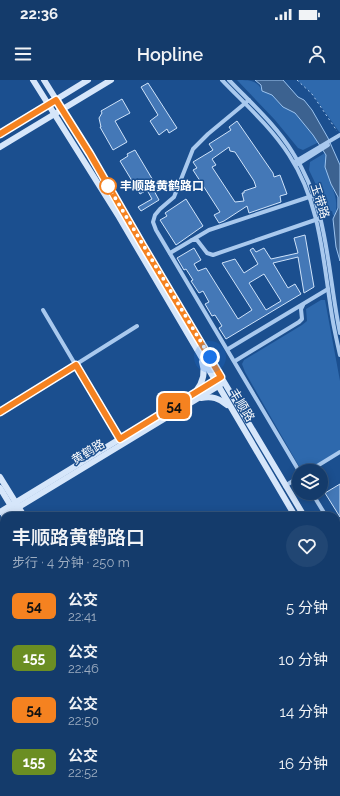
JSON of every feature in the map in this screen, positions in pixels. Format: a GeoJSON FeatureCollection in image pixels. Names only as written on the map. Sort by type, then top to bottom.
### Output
{"type":"FeatureCollection","features":[{"type":"Feature","properties":{"kind":"main road","name":"丰顺路"},"geometry":{"type":"LineString","coordinates":[[33,80],[118,217],[293,512]]}},
{"type":"Feature","properties":{"kind":"main road"},"geometry":{"type":"LineString","coordinates":[[44,80],[301,512]]}},
{"type":"Feature","properties":{"kind":"main road"},"geometry":{"type":"LineString","coordinates":[[0,134],[88,80]]}},
{"type":"Feature","properties":{"kind":"main road"},"geometry":{"type":"LineString","coordinates":[[0,146],[55,115],[111,80]]}},
{"type":"Feature","properties":{"kind":"main road"},"geometry":{"type":"LineString","coordinates":[[189,400],[202,382],[204,366],[199,354]]}},
{"type":"Feature","properties":{"kind":"main road","name":"黄鹤路"},"geometry":{"type":"LineString","coordinates":[[15,508],[223,380]]}},
{"type":"Feature","properties":{"kind":"main road"},"geometry":{"type":"LineString","coordinates":[[189,400],[208,397],[214,398],[226,404],[233,412]]}},
{"type":"Feature","properties":{"kind":"main road"},"geometry":{"type":"LineString","coordinates":[[0,477],[15,508]]}},
{"type":"Feature","properties":{"kind":"main road"},"geometry":{"type":"LineString","coordinates":[[0,488],[15,508]]}},
{"type":"Feature","properties":{"kind":"main road"},"geometry":{"type":"LineString","coordinates":[[0,512],[15,508]]}},
{"type":"Feature","properties":{"kind":"street","name":"玉带路"},"geometry":{"type":"LineString","coordinates":[[222,80],[239,94],[245,104],[273,134],[296,163],[312,196],[319,219],[334,329],[340,355]]}},
{"type":"Feature","properties":{"kind":"street"},"geometry":{"type":"LineString","coordinates":[[229,80],[239,94],[249,100],[277,131],[296,163],[340,135]]}},
{"type":"Feature","properties":{"kind":"street"},"geometry":{"type":"LineString","coordinates":[[249,100],[208,134],[193,149],[174,197],[155,215],[153,218],[154,226],[295,464]]}},
{"type":"Feature","properties":{"kind":"street"},"geometry":{"type":"LineString","coordinates":[[170,253],[204,233],[312,196]]}},
{"type":"Feature","properties":{"kind":"street"},"geometry":{"type":"LineString","coordinates":[[192,240],[196,239],[207,253],[213,255],[319,219],[327,246],[334,302],[340,333]]}},
{"type":"Feature","properties":{"kind":"street"},"geometry":{"type":"LineString","coordinates":[[200,243],[200,238],[204,233]]}},
{"type":"Feature","properties":{"kind":"street"},"geometry":{"type":"LineString","coordinates":[[228,349],[328,289]]}},
{"type":"Feature","properties":{"kind":"street"},"geometry":{"type":"LineString","coordinates":[[235,361],[299,322],[302,319],[301,309],[305,303]]}},
{"type":"Feature","properties":{"kind":"street"},"geometry":{"type":"LineString","coordinates":[[292,310],[297,309],[301,313]]}},
{"type":"Feature","properties":{"kind":"street"},"geometry":{"type":"LineString","coordinates":[[43,310],[121,442]]}},
{"type":"Feature","properties":{"kind":"street"},"geometry":{"type":"LineString","coordinates":[[0,412],[137,326]]}},
{"type":"Feature","properties":{"kind":"street"},"geometry":{"type":"LineString","coordinates":[[320,464],[340,452]]}},
{"type":"Feature","properties":{"kind":"street"},"geometry":{"type":"LineString","coordinates":[[285,486],[292,482]]}},
{"type":"Feature","properties":{"kind":"street"},"geometry":{"type":"LineString","coordinates":[[316,500],[324,512]]}},
{"type":"Feature","properties":{"kind":"path"},"geometry":{"type":"LineString","coordinates":[[296,80],[312,94],[340,135]]}},
{"type":"Feature","properties":{"kind":"shaded area"},"geometry":{"type":"Polygon","coordinates":[[[237,80],[252,81],[260,87],[262,91],[272,95],[283,107],[295,113],[319,142],[303,150],[298,148],[275,120],[237,80]]]}},
{"type":"Feature","properties":{"kind":"shaded area"},"geometry":{"type":"Polygon","coordinates":[[[255,80],[283,80],[312,110],[328,138],[340,165],[340,261],[336,247],[333,219],[338,208],[338,197],[331,184],[325,167],[326,155],[313,135],[295,113],[283,107],[272,95],[262,91],[261,85],[255,80]]]}},
{"type":"Feature","properties":{"kind":"shaded area"},"geometry":{"type":"Polygon","coordinates":[[[297,80],[340,80],[340,133],[312,94],[297,80]]]}},
{"type":"Feature","properties":{"kind":"shaded area"},"geometry":{"type":"Polygon","coordinates":[[[325,153],[326,168],[336,203],[335,216],[333,215],[332,211],[326,212],[319,191],[309,170],[310,162],[325,153]]]}},
{"type":"Feature","properties":{"kind":"shaded area"},"geometry":{"type":"Polygon","coordinates":[[[321,300],[325,300],[340,381],[340,450],[317,464],[298,464],[245,372],[242,364],[244,360],[307,321],[306,309],[321,300]]]}},
{"type":"Feature","properties":{"kind":"building"},"geometry":{"type":"Polygon","coordinates":[[[148,83],[177,128],[169,133],[167,129],[159,135],[150,121],[158,115],[141,87],[148,83]]]}},
{"type":"Feature","properties":{"kind":"building"},"geometry":{"type":"Polygon","coordinates":[[[122,99],[130,113],[115,121],[127,142],[113,150],[100,127],[99,118],[102,113],[101,111],[122,99]]]}},
{"type":"Feature","properties":{"kind":"building"},"geometry":{"type":"Polygon","coordinates":[[[237,121],[273,173],[274,177],[280,175],[287,194],[280,196],[281,202],[249,213],[247,206],[219,223],[214,215],[220,212],[193,170],[197,168],[193,162],[213,150],[209,144],[231,130],[229,127],[237,121]],[[229,147],[212,159],[216,165],[212,167],[235,202],[244,201],[242,193],[256,187],[254,181],[235,152],[230,151],[229,147]]]}},
{"type":"Feature","properties":{"kind":"building"},"geometry":{"type":"Polygon","coordinates":[[[135,150],[157,187],[153,189],[159,200],[141,211],[138,207],[152,199],[147,190],[140,194],[120,161],[128,156],[127,154],[135,150]]]}},
{"type":"Feature","properties":{"kind":"building"},"geometry":{"type":"Polygon","coordinates":[[[186,199],[203,226],[176,245],[160,220],[167,216],[165,213],[186,199]]]}},
{"type":"Feature","properties":{"kind":"building"},"geometry":{"type":"Polygon","coordinates":[[[305,235],[314,287],[304,293],[298,257],[273,263],[288,288],[295,284],[301,294],[226,339],[219,328],[222,326],[215,315],[212,316],[205,304],[209,302],[203,291],[199,293],[191,281],[193,280],[186,269],[184,270],[177,258],[194,248],[201,260],[194,264],[198,271],[206,268],[238,319],[252,310],[222,263],[235,259],[244,273],[258,264],[250,250],[253,248],[256,252],[264,248],[271,259],[298,253],[294,238],[305,235]],[[264,274],[249,283],[266,310],[281,301],[264,274]]]}},
{"type":"Feature","properties":{"kind":"building"},"geometry":{"type":"Polygon","coordinates":[[[340,484],[340,512],[337,512],[328,498],[328,491],[340,484]]]}},
{"type":"Feature","properties":{"kind":"bus line","name":"54"},"geometry":{"type":"LineString","coordinates":[[0,134],[56,100],[90,154],[114,198],[221,377],[120,439],[76,365],[0,412]]}},
{"type":"Feature","properties":{"kind":"place","name":"丰顺路黄鹤路口"},"geometry":{"type":"Point","coordinates":[108,186]}},
{"type":"Feature","properties":{"kind":"route"},"geometry":{"type":"LineString","coordinates":[[108,186],[210,357]]}}]}
